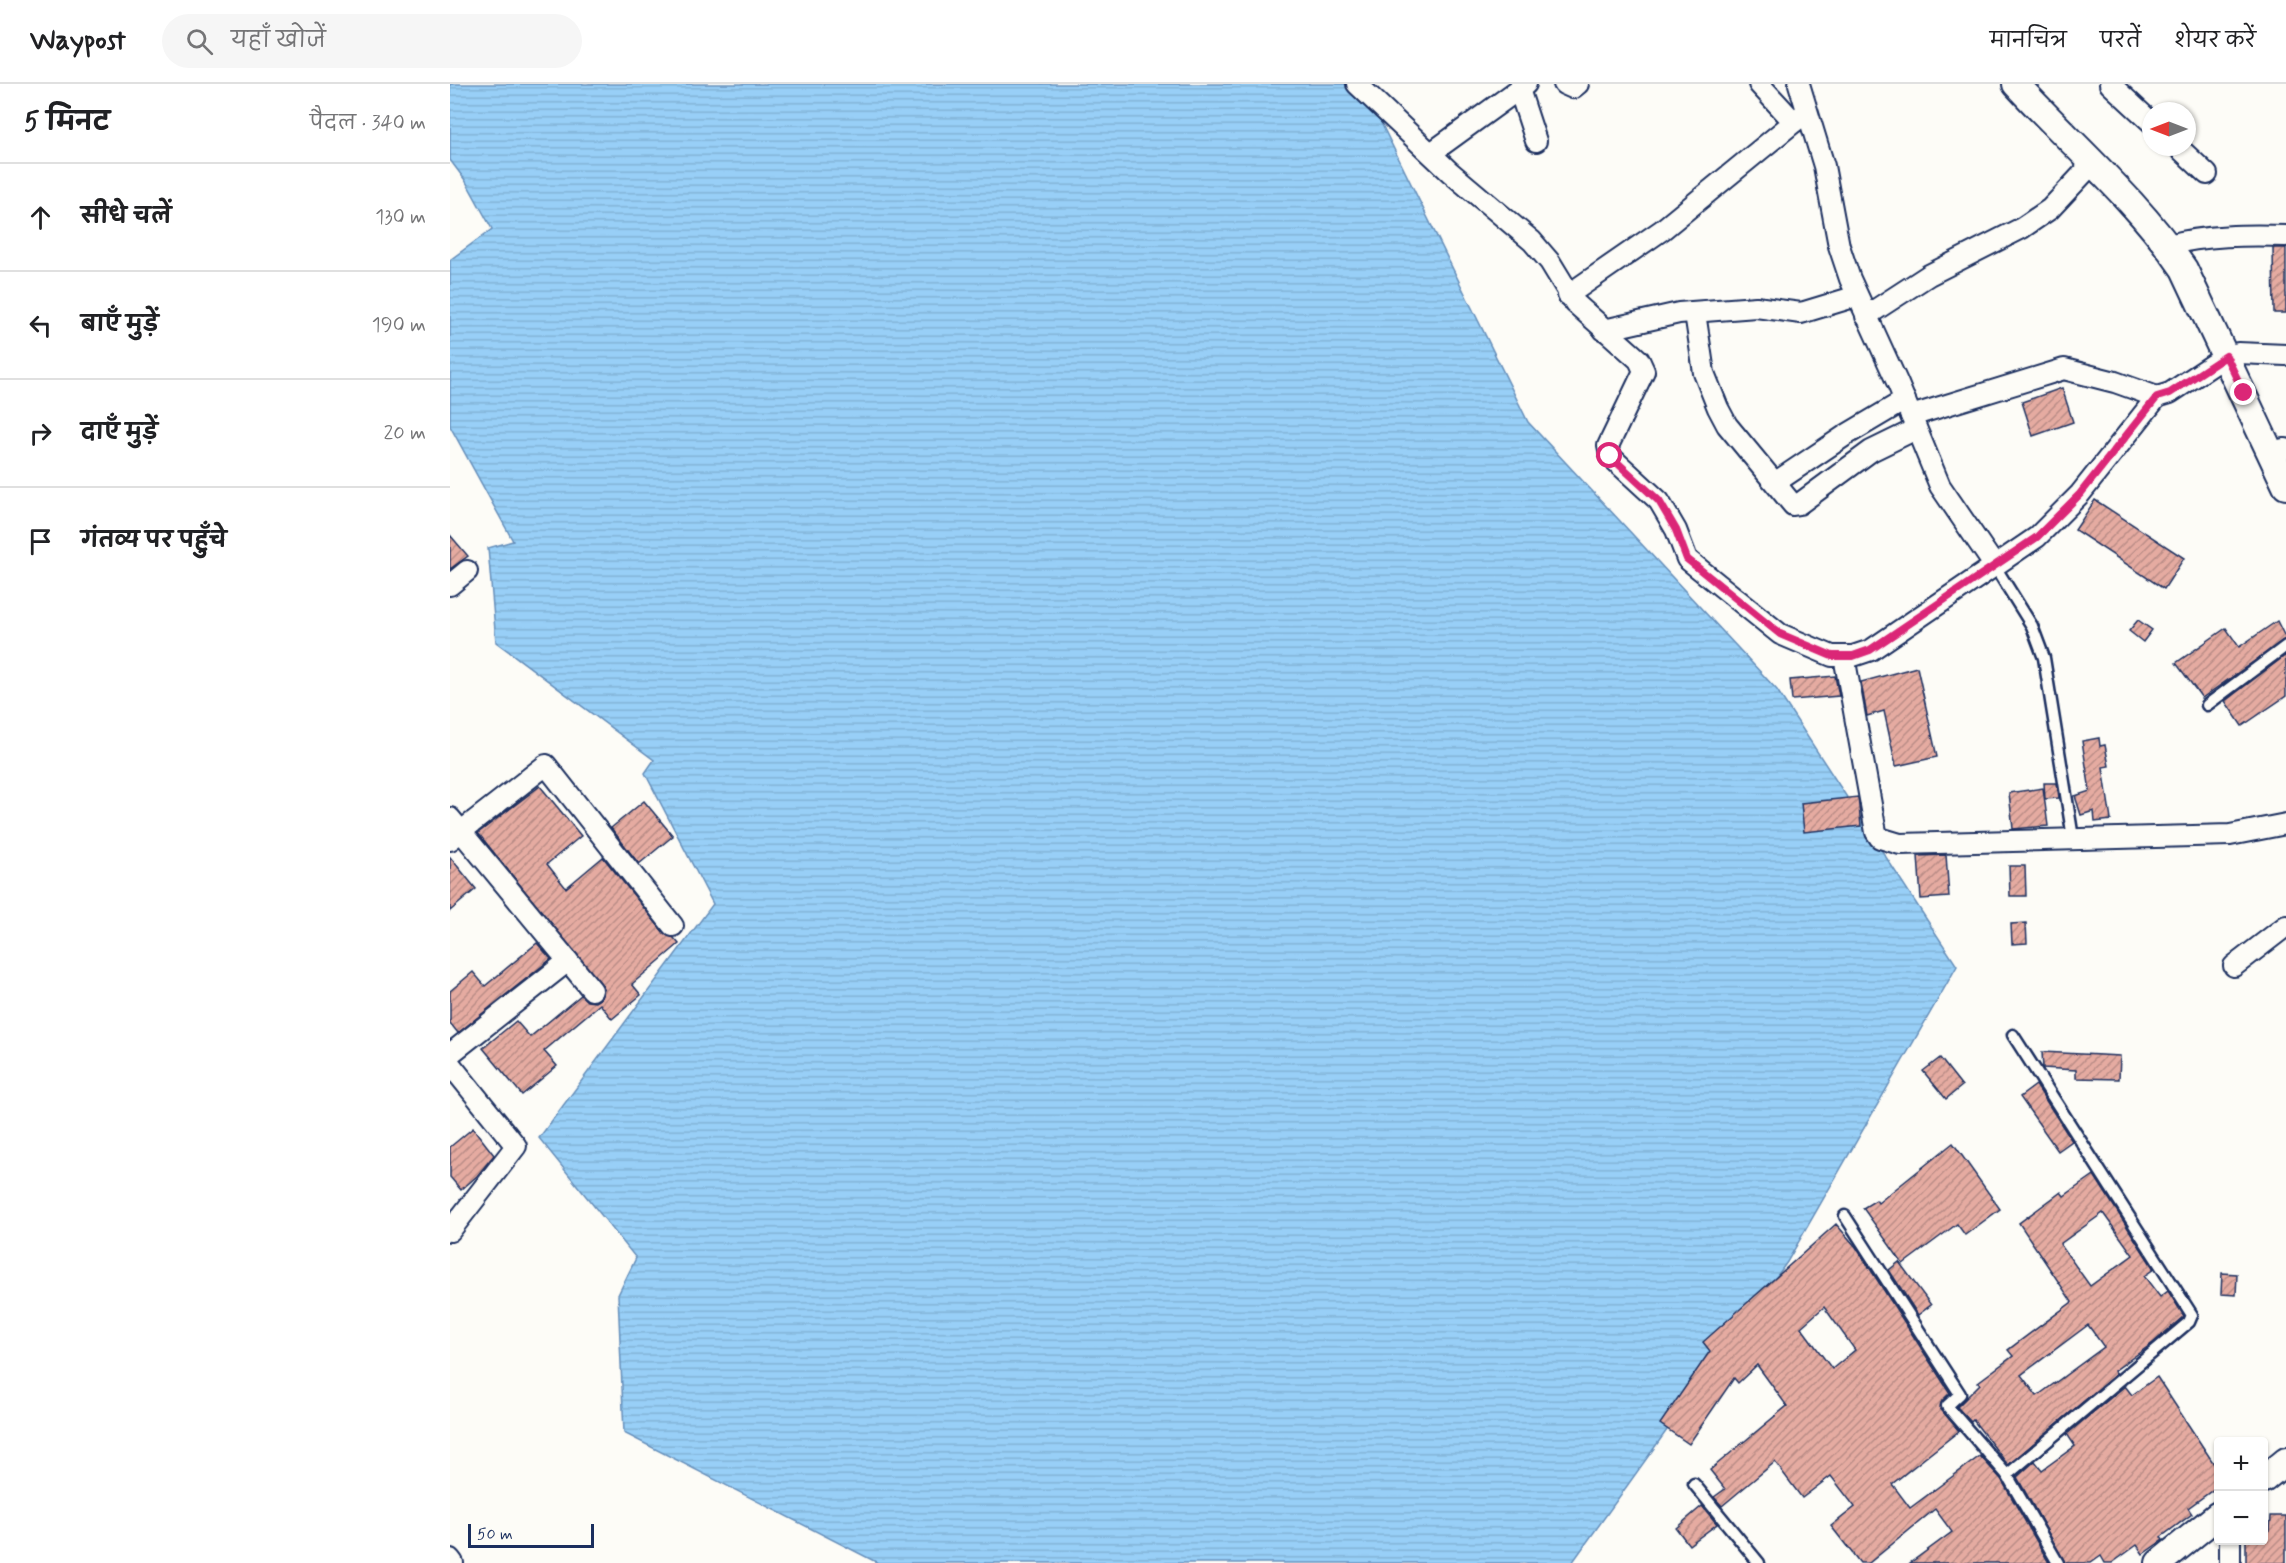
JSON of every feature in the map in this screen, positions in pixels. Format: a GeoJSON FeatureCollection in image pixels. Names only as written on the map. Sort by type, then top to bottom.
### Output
{"type":"FeatureCollection","features":[{"type":"Feature","properties":{"kind":"street"},"geometry":{"type":"LineString","coordinates":[[1357,84],[1541,251],[1568,295],[1639,360],[1644,371],[1608,446],[1610,456],[1659,501],[1676,530],[1687,559],[1780,634],[1832,656],[1853,656],[1870,650],[2037,537],[2058,517],[2157,397],[2170,393],[2232,354],[2286,355]]}},
{"type":"Feature","properties":{"kind":"street"},"geometry":{"type":"LineString","coordinates":[[1564,84],[1573,88],[1578,84]]}},
{"type":"Feature","properties":{"kind":"street"},"geometry":{"type":"LineString","coordinates":[[1759,84],[1800,118],[1824,166],[1843,259],[1857,296],[1911,415],[1940,486],[1994,565]]}},
{"type":"Feature","properties":{"kind":"street"},"geometry":{"type":"LineString","coordinates":[[1799,84],[1800,118]]}},
{"type":"Feature","properties":{"kind":"street"},"geometry":{"type":"LineString","coordinates":[[2016,84],[2175,243],[2286,236]]}},
{"type":"Feature","properties":{"kind":"street"},"geometry":{"type":"LineString","coordinates":[[2036,84],[2118,165],[2175,243],[2285,451]]}},
{"type":"Feature","properties":{"kind":"street"},"geometry":{"type":"LineString","coordinates":[[2110,84],[2142,114]]}},
{"type":"Feature","properties":{"kind":"street"},"geometry":{"type":"LineString","coordinates":[[1431,153],[1523,86],[1536,141]]}},
{"type":"Feature","properties":{"kind":"street"},"geometry":{"type":"LineString","coordinates":[[1568,295],[1662,230],[1800,118]]}},
{"type":"Feature","properties":{"kind":"street"},"geometry":{"type":"LineString","coordinates":[[2188,156],[2207,174]]}},
{"type":"Feature","properties":{"kind":"street"},"geometry":{"type":"LineString","coordinates":[[1866,316],[1929,275],[2022,228],[2050,209],[2093,163]]}},
{"type":"Feature","properties":{"kind":"street"},"geometry":{"type":"LineString","coordinates":[[1604,330],[1668,314],[1756,307],[1801,313],[1857,296]]}},
{"type":"Feature","properties":{"kind":"street"},"geometry":{"type":"LineString","coordinates":[[1695,313],[1704,373],[1718,408],[1727,425],[1793,505],[1799,504],[1871,451],[1911,415]]}},
{"type":"Feature","properties":{"kind":"street"},"geometry":{"type":"LineString","coordinates":[[2232,354],[2286,486]]}},
{"type":"Feature","properties":{"kind":"street"},"geometry":{"type":"LineString","coordinates":[[1776,483],[1846,435],[2064,369],[2115,382],[2157,397]]}},
{"type":"Feature","properties":{"kind":"street"},"geometry":{"type":"LineString","coordinates":[[450,585],[467,571]]}},
{"type":"Feature","properties":{"kind":"street"},"geometry":{"type":"LineString","coordinates":[[1844,656],[1876,832],[1880,838],[1900,844],[2230,835],[2286,824]]}},
{"type":"Feature","properties":{"kind":"street"},"geometry":{"type":"LineString","coordinates":[[592,990],[454,830],[546,765],[673,926]]}},
{"type":"Feature","properties":{"kind":"street"},"geometry":{"type":"LineString","coordinates":[[2234,966],[2286,926]]}},
{"type":"Feature","properties":{"kind":"street"},"geometry":{"type":"LineString","coordinates":[[450,1054],[568,962]]}},
{"type":"Feature","properties":{"kind":"street"},"geometry":{"type":"LineString","coordinates":[[450,1064],[516,1146],[450,1231]]}},
{"type":"Feature","properties":{"kind":"street"},"geometry":{"type":"LineString","coordinates":[[2268,1476],[2286,1461]]}},
{"type":"Feature","properties":{"kind":"street"},"geometry":{"type":"LineString","coordinates":[[2159,1563],[2214,1518]]}},
{"type":"Feature","properties":{"kind":"street"},"geometry":{"type":"LineString","coordinates":[[2230,1545],[2230,1563]]}},
{"type":"Feature","properties":{"kind":"street"},"geometry":{"type":"LineString","coordinates":[[450,1559],[453,1563]]}},
{"type":"Feature","properties":{"kind":"lane"},"geometry":{"type":"LineString","coordinates":[[1994,565],[2032,626],[2044,658],[2073,838]]}},
{"type":"Feature","properties":{"kind":"lane"},"geometry":{"type":"LineString","coordinates":[[2207,705],[2286,646]]}},
{"type":"Feature","properties":{"kind":"lane"},"geometry":{"type":"LineString","coordinates":[[2007,1475],[2189,1322],[2192,1314],[2013,1035]]}},
{"type":"Feature","properties":{"kind":"lane"},"geometry":{"type":"LineString","coordinates":[[1845,1216],[1960,1394],[1947,1406],[2007,1475],[2058,1563]]}},
{"type":"Feature","properties":{"kind":"lane"},"geometry":{"type":"LineString","coordinates":[[1694,1485],[1759,1563]]}},
{"type":"Feature","properties":{"kind":"water"},"geometry":{"type":"Polygon","coordinates":[[[450,84],[1362,84],[1528,422],[1777,690],[1957,966],[1787,1262],[1572,1563],[878,1563],[624,1433],[618,1295],[636,1258],[539,1138],[713,904],[645,773],[654,760],[496,642],[488,548],[513,541],[450,426],[450,260],[492,229],[465,180],[450,160],[450,84]]]}},
{"type":"Feature","properties":{"kind":"building"},"geometry":{"type":"Polygon","coordinates":[[[2273,248],[2286,248],[2286,313],[2274,313],[2273,248]]]}},
{"type":"Feature","properties":{"kind":"building"},"geometry":{"type":"Polygon","coordinates":[[[2062,388],[2073,422],[2033,436],[2022,402],[2062,388]]]}},
{"type":"Feature","properties":{"kind":"building"},"geometry":{"type":"Polygon","coordinates":[[[2095,500],[2184,558],[2164,589],[2075,530],[2095,500]]]}},
{"type":"Feature","properties":{"kind":"building"},"geometry":{"type":"Polygon","coordinates":[[[450,535],[468,556],[450,569],[450,535]]]}},
{"type":"Feature","properties":{"kind":"building"},"geometry":{"type":"Polygon","coordinates":[[[2138,620],[2152,630],[2143,642],[2129,631],[2138,620]]]}},
{"type":"Feature","properties":{"kind":"building"},"geometry":{"type":"Polygon","coordinates":[[[2277,621],[2286,639],[2202,698],[2176,663],[2226,628],[2239,647],[2277,621]]]}},
{"type":"Feature","properties":{"kind":"building"},"geometry":{"type":"Polygon","coordinates":[[[2286,655],[2286,696],[2242,726],[2225,701],[2286,655]]]}},
{"type":"Feature","properties":{"kind":"building"},"geometry":{"type":"Polygon","coordinates":[[[1917,667],[1937,757],[1896,766],[1884,711],[1867,716],[1861,682],[1917,667]]]}},
{"type":"Feature","properties":{"kind":"building"},"geometry":{"type":"Polygon","coordinates":[[[1835,676],[1839,696],[1792,700],[1790,680],[1835,676]]]}},
{"type":"Feature","properties":{"kind":"building"},"geometry":{"type":"Polygon","coordinates":[[[2099,738],[2100,746],[2105,745],[2109,766],[2103,767],[2111,820],[2095,822],[2094,811],[2081,815],[2075,796],[2090,791],[2082,741],[2099,738]]]}},
{"type":"Feature","properties":{"kind":"building"},"geometry":{"type":"Polygon","coordinates":[[[2044,783],[2057,783],[2059,798],[2045,799],[2044,783]]]}},
{"type":"Feature","properties":{"kind":"building"},"geometry":{"type":"Polygon","coordinates":[[[540,786],[581,836],[547,864],[566,888],[603,857],[664,933],[674,938],[679,944],[632,984],[641,995],[612,1019],[600,1004],[544,1051],[557,1066],[522,1095],[483,1048],[516,1021],[530,1037],[581,995],[587,1001],[595,1002],[600,999],[604,989],[478,833],[540,786]]]}},
{"type":"Feature","properties":{"kind":"building"},"geometry":{"type":"Polygon","coordinates":[[[2043,788],[2048,826],[2013,829],[2009,793],[2043,788]]]}},
{"type":"Feature","properties":{"kind":"building"},"geometry":{"type":"Polygon","coordinates":[[[1858,797],[1861,826],[1804,832],[1801,803],[1858,797]]]}},
{"type":"Feature","properties":{"kind":"building"},"geometry":{"type":"Polygon","coordinates":[[[644,801],[673,836],[639,864],[611,828],[644,801]]]}},
{"type":"Feature","properties":{"kind":"building"},"geometry":{"type":"Polygon","coordinates":[[[1946,855],[1949,897],[1921,899],[1918,856],[1946,855]]]}},
{"type":"Feature","properties":{"kind":"building"},"geometry":{"type":"Polygon","coordinates":[[[450,857],[476,889],[450,911],[450,857]]]}},
{"type":"Feature","properties":{"kind":"building"},"geometry":{"type":"Polygon","coordinates":[[[2009,866],[2025,866],[2026,896],[2010,896],[2009,866]]]}},
{"type":"Feature","properties":{"kind":"building"},"geometry":{"type":"Polygon","coordinates":[[[2026,923],[2027,943],[2012,944],[2011,924],[2026,923]]]}},
{"type":"Feature","properties":{"kind":"building"},"geometry":{"type":"Polygon","coordinates":[[[537,943],[551,959],[458,1033],[450,1023],[450,991],[473,972],[485,986],[537,943]]]}},
{"type":"Feature","properties":{"kind":"building"},"geometry":{"type":"Polygon","coordinates":[[[2042,1052],[2120,1056],[2119,1079],[2076,1078],[2076,1070],[2043,1068],[2042,1052]]]}},
{"type":"Feature","properties":{"kind":"building"},"geometry":{"type":"Polygon","coordinates":[[[1940,1058],[1962,1086],[1946,1099],[1923,1071],[1940,1058]]]}},
{"type":"Feature","properties":{"kind":"building"},"geometry":{"type":"Polygon","coordinates":[[[2036,1085],[2072,1141],[2058,1151],[2020,1097],[2036,1085]]]}},
{"type":"Feature","properties":{"kind":"building"},"geometry":{"type":"Polygon","coordinates":[[[473,1128],[494,1155],[477,1176],[461,1190],[450,1177],[450,1147],[473,1128]]]}},
{"type":"Feature","properties":{"kind":"building"},"geometry":{"type":"Polygon","coordinates":[[[1953,1143],[2000,1209],[1965,1235],[1957,1224],[1903,1264],[1863,1208],[1876,1200],[1878,1203],[1953,1143]]]}},
{"type":"Feature","properties":{"kind":"building"},"geometry":{"type":"Polygon","coordinates":[[[2094,1175],[2154,1269],[2144,1276],[2160,1297],[2168,1291],[2184,1316],[2153,1343],[2114,1371],[2116,1374],[2008,1465],[1973,1420],[1971,1422],[1957,1407],[1980,1384],[1978,1382],[2013,1356],[2008,1350],[2072,1302],[2019,1223],[2061,1192],[2064,1196],[2094,1175]],[[2103,1213],[2060,1244],[2090,1286],[2133,1255],[2103,1213]],[[2088,1325],[2021,1375],[2037,1396],[2104,1347],[2088,1325]]]}},
{"type":"Feature","properties":{"kind":"building"},"geometry":{"type":"Polygon","coordinates":[[[1836,1224],[1856,1247],[1950,1393],[1942,1401],[1940,1408],[1959,1431],[1892,1484],[1910,1508],[1980,1456],[2001,1479],[2049,1563],[1910,1563],[1952,1532],[1935,1509],[1869,1563],[1860,1563],[1831,1526],[1855,1507],[1831,1476],[1802,1498],[1775,1462],[1722,1506],[1714,1497],[1725,1489],[1710,1470],[1787,1406],[1757,1365],[1738,1383],[1734,1378],[1689,1444],[1660,1424],[1710,1351],[1703,1342],[1836,1224]],[[1824,1307],[1801,1327],[1832,1369],[1855,1350],[1824,1307]]]}},
{"type":"Feature","properties":{"kind":"building"},"geometry":{"type":"Polygon","coordinates":[[[1899,1262],[1931,1305],[1918,1315],[1889,1270],[1899,1262]]]}},
{"type":"Feature","properties":{"kind":"building"},"geometry":{"type":"Polygon","coordinates":[[[2222,1273],[2237,1274],[2236,1295],[2221,1294],[2222,1273]]]}},
{"type":"Feature","properties":{"kind":"building"},"geometry":{"type":"Polygon","coordinates":[[[2157,1377],[2214,1464],[2214,1489],[2188,1508],[2192,1514],[2161,1537],[2163,1540],[2143,1554],[2137,1545],[2112,1563],[2105,1563],[2101,1556],[2091,1563],[2065,1563],[2017,1477],[2035,1461],[2042,1470],[2075,1446],[2067,1434],[2125,1386],[2132,1395],[2157,1377]]]}},
{"type":"Feature","properties":{"kind":"building"},"geometry":{"type":"Polygon","coordinates":[[[1702,1506],[1717,1524],[1689,1545],[1676,1528],[1702,1506]]]}},
{"type":"Feature","properties":{"kind":"building"},"geometry":{"type":"Polygon","coordinates":[[[2271,1516],[2286,1516],[2286,1563],[2246,1563],[2246,1545],[2268,1545],[2268,1530],[2270,1530],[2271,1516]]]}},
{"type":"Feature","properties":{"kind":"route"},"geometry":{"type":"LineString","coordinates":[[1610,456],[1654,494],[1676,530],[1684,556],[1715,583],[1780,634],[1832,656],[1853,656],[1870,650],[2037,537],[2080,494],[2157,397],[2170,393],[2226,356],[2244,393]]}}]}
